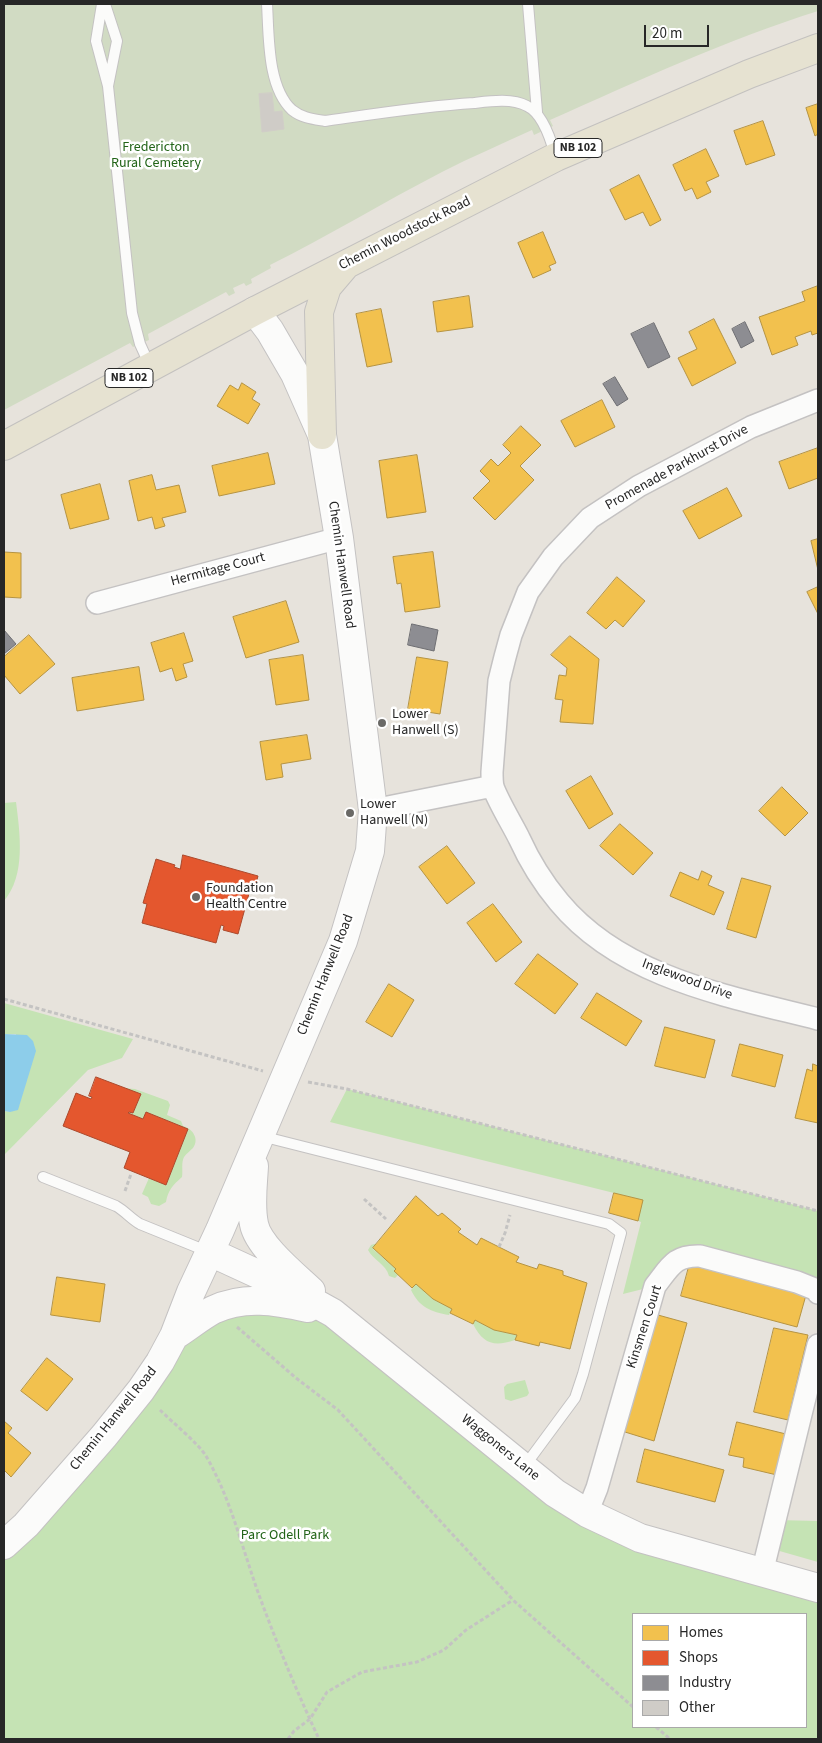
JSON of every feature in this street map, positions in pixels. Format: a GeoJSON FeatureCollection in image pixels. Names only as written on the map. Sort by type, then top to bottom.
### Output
{"type":"FeatureCollection","features":[{"type":"Feature","properties":{"kind":"main road","name":"Chemin Woodstock Road"},"geometry":{"type":"LineString","coordinates":[[4,446],[255,311],[556,157],[749,74],[818,48]]}},
{"type":"Feature","properties":{"kind":"main road"},"geometry":{"type":"LineString","coordinates":[[322,435],[319,312],[327,287],[346,264]]}},
{"type":"Feature","properties":{"kind":"main road","name":"Chemin Hanwell Road"},"geometry":{"type":"LineString","coordinates":[[4,1546],[26,1525],[141,1390],[160,1362],[174,1336],[191,1292],[210,1252],[343,941],[370,851],[373,810],[339,538],[322,435],[295,374],[270,331],[255,311]]}},
{"type":"Feature","properties":{"kind":"main road"},"geometry":{"type":"LineString","coordinates":[[258,1141],[252,1201],[254,1225],[258,1236],[333,1313]]}},
{"type":"Feature","properties":{"kind":"main road","name":"Waggoners Lane"},"geometry":{"type":"LineString","coordinates":[[210,1252],[286,1287],[333,1313],[555,1493],[587,1513],[640,1538],[818,1588]]}},
{"type":"Feature","properties":{"kind":"main road"},"geometry":{"type":"LineString","coordinates":[[174,1336],[212,1311],[244,1301],[260,1300],[284,1303],[333,1313]]}},
{"type":"Feature","properties":{"kind":"street","name":"Promenade Parkhurst Drive"},"geometry":{"type":"LineString","coordinates":[[493,786],[493,747],[499,681],[505,657],[511,635],[528,592],[553,557],[590,518],[639,486],[751,427],[818,400]]}},
{"type":"Feature","properties":{"kind":"street","name":"Hermitage Court"},"geometry":{"type":"LineString","coordinates":[[97,603],[339,538]]}},
{"type":"Feature","properties":{"kind":"street"},"geometry":{"type":"LineString","coordinates":[[373,810],[493,786]]}},
{"type":"Feature","properties":{"kind":"street","name":"Inglewood Drive"},"geometry":{"type":"LineString","coordinates":[[493,786],[528,858],[559,902],[599,940],[654,971],[727,995],[817,1015]]}},
{"type":"Feature","properties":{"kind":"street","name":"Kinsmen Court"},"geometry":{"type":"LineString","coordinates":[[587,1513],[597,1488],[655,1286],[672,1264],[685,1256],[700,1256],[797,1282],[817,1290],[818,1293]]}},
{"type":"Feature","properties":{"kind":"street"},"geometry":{"type":"LineString","coordinates":[[762,1573],[818,1345]]}},
{"type":"Feature","properties":{"kind":"lane"},"geometry":{"type":"LineString","coordinates":[[103,4],[96,41],[108,86],[132,313],[140,344],[150,367]]}},
{"type":"Feature","properties":{"kind":"lane"},"geometry":{"type":"LineString","coordinates":[[103,4],[117,42],[108,86]]}},
{"type":"Feature","properties":{"kind":"lane"},"geometry":{"type":"LineString","coordinates":[[267,4],[269,46],[275,78],[281,96],[293,110],[307,118],[325,121],[444,104],[493,101],[517,102],[528,100],[535,91]]}},
{"type":"Feature","properties":{"kind":"lane"},"geometry":{"type":"LineString","coordinates":[[528,4],[537,112],[556,157]]}},
{"type":"Feature","properties":{"kind":"lane"},"geometry":{"type":"LineString","coordinates":[[517,102],[537,112]]}},
{"type":"Feature","properties":{"kind":"lane"},"geometry":{"type":"LineString","coordinates":[[258,1141],[609,1224],[620,1233],[575,1398],[524,1467]]}},
{"type":"Feature","properties":{"kind":"lane"},"geometry":{"type":"LineString","coordinates":[[43,1177],[116,1206],[140,1224],[210,1252]]}},
{"type":"Feature","properties":{"kind":"path"},"geometry":{"type":"LineString","coordinates":[[4,999],[262,1071]]}},
{"type":"Feature","properties":{"kind":"path"},"geometry":{"type":"LineString","coordinates":[[311,1083],[347,1089],[818,1211]]}},
{"type":"Feature","properties":{"kind":"path"},"geometry":{"type":"LineString","coordinates":[[125,1191],[131,1174]]}},
{"type":"Feature","properties":{"kind":"path"},"geometry":{"type":"LineString","coordinates":[[364,1199],[386,1219]]}},
{"type":"Feature","properties":{"kind":"path"},"geometry":{"type":"LineString","coordinates":[[499,1247],[507,1224]]}},
{"type":"Feature","properties":{"kind":"path"},"geometry":{"type":"LineString","coordinates":[[230,1321],[296,1378],[338,1410],[513,1600],[632,1706]]}},
{"type":"Feature","properties":{"kind":"path"},"geometry":{"type":"LineString","coordinates":[[160,1410],[204,1454],[220,1484],[233,1512],[245,1554],[287,1668],[319,1739]]}},
{"type":"Feature","properties":{"kind":"path"},"geometry":{"type":"LineString","coordinates":[[288,1739],[294,1731],[310,1719],[327,1692],[362,1672],[417,1662],[444,1650],[466,1630],[513,1600]]}},
{"type":"Feature","properties":{"kind":"path"},"geometry":{"type":"LineString","coordinates":[[657,1728],[670,1739]]}},
{"type":"Feature","properties":{"kind":"green space","name":"Fredericton Rural Cemetery"},"geometry":{"type":"Polygon","coordinates":[[[4,4],[818,4],[818,11],[784,22],[682,62],[550,120],[553,126],[534,135],[532,130],[453,166],[270,265],[271,268],[251,279],[252,283],[246,286],[244,283],[233,288],[235,293],[229,296],[226,292],[148,334],[149,340],[133,347],[130,343],[4,410],[4,4]]]}},
{"type":"Feature","properties":{"kind":"green space"},"geometry":{"type":"Polygon","coordinates":[[[16,802],[20,841],[19,867],[11,891],[4,901],[4,803],[16,802]]]}},
{"type":"Feature","properties":{"kind":"green space"},"geometry":{"type":"Polygon","coordinates":[[[4,1003],[133,1039],[122,1058],[88,1070],[4,1155],[4,1111],[10,1112],[16,1034],[4,1034],[4,1003]]]}},
{"type":"Feature","properties":{"kind":"green space"},"geometry":{"type":"Polygon","coordinates":[[[123,1088],[135,1089],[168,1101],[170,1105],[167,1115],[181,1121],[183,1126],[192,1131],[194,1134],[195,1145],[183,1159],[182,1177],[171,1188],[166,1202],[159,1206],[151,1204],[148,1197],[142,1194],[149,1178],[166,1185],[188,1129],[146,1112],[143,1119],[128,1113],[133,1113],[141,1095],[123,1088]]]}},
{"type":"Feature","properties":{"kind":"green space"},"geometry":{"type":"Polygon","coordinates":[[[347,1089],[818,1211],[818,1293],[700,1256],[655,1286],[623,1294],[641,1222],[638,1221],[642,1200],[330,1122],[347,1089]]]}},
{"type":"Feature","properties":{"kind":"green space"},"geometry":{"type":"Polygon","coordinates":[[[374,1244],[377,1244],[373,1249],[396,1269],[394,1271],[398,1275],[395,1278],[389,1276],[385,1268],[368,1250],[374,1244]]]}},
{"type":"Feature","properties":{"kind":"green space"},"geometry":{"type":"Polygon","coordinates":[[[416,1284],[433,1299],[452,1309],[449,1315],[431,1310],[422,1305],[411,1290],[416,1284]]]}},
{"type":"Feature","properties":{"kind":"green space","name":"Parc Odell Park"},"geometry":{"type":"Polygon","coordinates":[[[212,1311],[333,1313],[555,1493],[818,1588],[818,1739],[4,1739],[4,1545],[212,1311]]]}},
{"type":"Feature","properties":{"kind":"green space"},"geometry":{"type":"Polygon","coordinates":[[[475,1320],[494,1330],[517,1335],[515,1340],[495,1343],[485,1340],[473,1324],[475,1320]]]}},
{"type":"Feature","properties":{"kind":"green space"},"geometry":{"type":"Polygon","coordinates":[[[525,1380],[529,1393],[527,1396],[511,1401],[505,1399],[504,1387],[507,1384],[525,1380]]]}},
{"type":"Feature","properties":{"kind":"green space"},"geometry":{"type":"Polygon","coordinates":[[[776,1520],[818,1521],[818,1562],[769,1548],[776,1520]]]}},
{"type":"Feature","properties":{"kind":"water"},"geometry":{"type":"Polygon","coordinates":[[[4,1034],[27,1035],[33,1041],[36,1051],[18,1110],[10,1112],[4,1111],[4,1034]]]}},
{"type":"Feature","properties":{"kind":"building: Homes"},"geometry":{"type":"Polygon","coordinates":[[[818,104],[818,134],[815,136],[806,108],[818,104]]]}},
{"type":"Feature","properties":{"kind":"building: Homes"},"geometry":{"type":"Polygon","coordinates":[[[763,121],[775,155],[746,165],[734,131],[763,121]]]}},
{"type":"Feature","properties":{"kind":"building: Homes"},"geometry":{"type":"Polygon","coordinates":[[[706,149],[719,176],[706,182],[711,192],[697,199],[692,188],[685,191],[673,165],[706,149]]]}},
{"type":"Feature","properties":{"kind":"building: Homes"},"geometry":{"type":"Polygon","coordinates":[[[639,175],[661,220],[650,226],[643,212],[625,220],[610,190],[639,175]]]}},
{"type":"Feature","properties":{"kind":"building: Homes"},"geometry":{"type":"Polygon","coordinates":[[[543,232],[556,263],[549,266],[551,270],[533,278],[518,243],[543,232]]]}},
{"type":"Feature","properties":{"kind":"building: Homes"},"geometry":{"type":"Polygon","coordinates":[[[818,286],[818,333],[812,335],[811,331],[795,337],[798,345],[772,355],[759,317],[805,301],[802,292],[818,286]]]}},
{"type":"Feature","properties":{"kind":"building: Homes"},"geometry":{"type":"Polygon","coordinates":[[[469,296],[473,327],[437,332],[433,302],[469,296]]]}},
{"type":"Feature","properties":{"kind":"building: Homes"},"geometry":{"type":"Polygon","coordinates":[[[381,309],[392,362],[367,367],[356,314],[381,309]]]}},
{"type":"Feature","properties":{"kind":"building: Homes"},"geometry":{"type":"Polygon","coordinates":[[[714,319],[736,363],[692,386],[678,358],[697,349],[689,332],[714,319]]]}},
{"type":"Feature","properties":{"kind":"building: Homes"},"geometry":{"type":"Polygon","coordinates":[[[242,383],[256,392],[252,399],[260,404],[248,424],[217,406],[230,385],[238,390],[242,383]]]}},
{"type":"Feature","properties":{"kind":"building: Homes"},"geometry":{"type":"Polygon","coordinates":[[[602,400],[615,427],[575,447],[561,421],[602,400]]]}},
{"type":"Feature","properties":{"kind":"building: Homes"},"geometry":{"type":"Polygon","coordinates":[[[521,426],[541,445],[520,466],[534,480],[495,520],[473,498],[490,481],[480,471],[491,459],[498,466],[511,453],[503,445],[521,426]]]}},
{"type":"Feature","properties":{"kind":"building: Homes"},"geometry":{"type":"Polygon","coordinates":[[[818,448],[818,478],[789,489],[779,462],[818,448]]]}},
{"type":"Feature","properties":{"kind":"building: Homes"},"geometry":{"type":"Polygon","coordinates":[[[268,453],[275,484],[219,496],[212,466],[268,453]]]}},
{"type":"Feature","properties":{"kind":"building: Homes"},"geometry":{"type":"Polygon","coordinates":[[[417,455],[426,512],[387,518],[379,461],[417,455]]]}},
{"type":"Feature","properties":{"kind":"building: Homes"},"geometry":{"type":"Polygon","coordinates":[[[152,475],[156,490],[179,485],[186,512],[162,518],[165,526],[155,529],[152,517],[138,521],[129,481],[152,475]]]}},
{"type":"Feature","properties":{"kind":"building: Homes"},"geometry":{"type":"Polygon","coordinates":[[[100,484],[109,519],[70,529],[61,495],[100,484]]]}},
{"type":"Feature","properties":{"kind":"building: Homes"},"geometry":{"type":"Polygon","coordinates":[[[727,488],[742,516],[699,539],[683,511],[727,488]]]}},
{"type":"Feature","properties":{"kind":"building: Homes"},"geometry":{"type":"Polygon","coordinates":[[[818,539],[818,570],[811,541],[818,539]]]}},
{"type":"Feature","properties":{"kind":"building: Homes"},"geometry":{"type":"Polygon","coordinates":[[[4,552],[21,553],[21,598],[4,597],[4,552]]]}},
{"type":"Feature","properties":{"kind":"building: Homes"},"geometry":{"type":"Polygon","coordinates":[[[433,552],[440,607],[405,612],[401,583],[397,584],[393,557],[433,552]]]}},
{"type":"Feature","properties":{"kind":"building: Homes"},"geometry":{"type":"Polygon","coordinates":[[[617,577],[645,601],[623,627],[615,620],[606,629],[587,613],[617,577]]]}},
{"type":"Feature","properties":{"kind":"building: Homes"},"geometry":{"type":"Polygon","coordinates":[[[818,587],[818,614],[807,592],[818,587]]]}},
{"type":"Feature","properties":{"kind":"building: Homes"},"geometry":{"type":"Polygon","coordinates":[[[286,601],[299,642],[246,658],[233,617],[286,601]]]}},
{"type":"Feature","properties":{"kind":"building: Homes"},"geometry":{"type":"Polygon","coordinates":[[[184,633],[193,661],[183,664],[187,677],[176,681],[172,668],[160,672],[151,643],[184,633]]]}},
{"type":"Feature","properties":{"kind":"building: Homes"},"geometry":{"type":"Polygon","coordinates":[[[29,635],[55,664],[20,694],[4,675],[4,657],[29,635]]]}},
{"type":"Feature","properties":{"kind":"building: Homes"},"geometry":{"type":"Polygon","coordinates":[[[570,636],[599,659],[593,724],[560,722],[563,700],[555,699],[559,675],[566,676],[567,668],[551,655],[570,636]]]}},
{"type":"Feature","properties":{"kind":"building: Homes"},"geometry":{"type":"Polygon","coordinates":[[[303,655],[309,700],[276,705],[269,660],[303,655]]]}},
{"type":"Feature","properties":{"kind":"building: Homes"},"geometry":{"type":"Polygon","coordinates":[[[417,657],[448,662],[440,714],[408,709],[417,657]]]}},
{"type":"Feature","properties":{"kind":"building: Homes"},"geometry":{"type":"Polygon","coordinates":[[[139,667],[144,700],[77,711],[72,678],[139,667]]]}},
{"type":"Feature","properties":{"kind":"building: Homes"},"geometry":{"type":"Polygon","coordinates":[[[307,735],[311,759],[281,764],[283,777],[266,780],[260,742],[307,735]]]}},
{"type":"Feature","properties":{"kind":"building: Homes"},"geometry":{"type":"Polygon","coordinates":[[[591,776],[613,814],[589,829],[566,791],[591,776]]]}},
{"type":"Feature","properties":{"kind":"building: Homes"},"geometry":{"type":"Polygon","coordinates":[[[782,787],[808,813],[785,836],[759,811],[782,787]]]}},
{"type":"Feature","properties":{"kind":"building: Homes"},"geometry":{"type":"Polygon","coordinates":[[[620,824],[653,853],[633,875],[600,846],[620,824]]]}},
{"type":"Feature","properties":{"kind":"building: Homes"},"geometry":{"type":"Polygon","coordinates":[[[447,846],[475,883],[447,904],[419,867],[447,846]]]}},
{"type":"Feature","properties":{"kind":"building: Homes"},"geometry":{"type":"Polygon","coordinates":[[[702,871],[712,876],[708,885],[724,892],[714,915],[670,896],[680,872],[698,880],[702,871]]]}},
{"type":"Feature","properties":{"kind":"building: Homes"},"geometry":{"type":"Polygon","coordinates":[[[742,878],[771,886],[756,938],[727,929],[742,878]]]}},
{"type":"Feature","properties":{"kind":"building: Homes"},"geometry":{"type":"Polygon","coordinates":[[[493,904],[522,942],[496,962],[467,923],[493,904]]]}},
{"type":"Feature","properties":{"kind":"building: Homes"},"geometry":{"type":"Polygon","coordinates":[[[538,954],[578,984],[555,1014],[515,984],[538,954]]]}},
{"type":"Feature","properties":{"kind":"building: Homes"},"geometry":{"type":"Polygon","coordinates":[[[389,984],[414,1000],[392,1037],[366,1022],[389,984]]]}},
{"type":"Feature","properties":{"kind":"building: Homes"},"geometry":{"type":"Polygon","coordinates":[[[597,993],[642,1021],[626,1046],[581,1018],[597,993]]]}},
{"type":"Feature","properties":{"kind":"building: Homes"},"geometry":{"type":"Polygon","coordinates":[[[665,1027],[715,1040],[705,1078],[655,1066],[665,1027]]]}},
{"type":"Feature","properties":{"kind":"building: Homes"},"geometry":{"type":"Polygon","coordinates":[[[740,1044],[783,1055],[775,1087],[732,1076],[740,1044]]]}},
{"type":"Feature","properties":{"kind":"building: Homes"},"geometry":{"type":"Polygon","coordinates":[[[813,1064],[818,1066],[818,1123],[795,1118],[807,1069],[812,1071],[813,1064]]]}},
{"type":"Feature","properties":{"kind":"building: Homes"},"geometry":{"type":"Polygon","coordinates":[[[614,1193],[643,1200],[638,1221],[609,1213],[614,1193]]]}},
{"type":"Feature","properties":{"kind":"building: Homes"},"geometry":{"type":"Polygon","coordinates":[[[416,1196],[438,1216],[442,1213],[461,1229],[458,1232],[477,1245],[481,1238],[519,1257],[516,1262],[537,1269],[539,1264],[563,1271],[563,1275],[587,1283],[570,1349],[540,1342],[539,1346],[515,1340],[517,1335],[494,1330],[475,1320],[473,1324],[450,1313],[452,1309],[433,1299],[416,1284],[412,1288],[394,1271],[396,1269],[373,1248],[416,1196]]]}},
{"type":"Feature","properties":{"kind":"building: Homes"},"geometry":{"type":"Polygon","coordinates":[[[690,1263],[806,1295],[797,1327],[681,1296],[690,1263]]]}},
{"type":"Feature","properties":{"kind":"building: Homes"},"geometry":{"type":"Polygon","coordinates":[[[57,1277],[105,1284],[100,1322],[51,1315],[57,1277]]]}},
{"type":"Feature","properties":{"kind":"building: Homes"},"geometry":{"type":"Polygon","coordinates":[[[658,1315],[687,1323],[654,1441],[625,1432],[658,1315]]]}},
{"type":"Feature","properties":{"kind":"building: Homes"},"geometry":{"type":"Polygon","coordinates":[[[774,1328],[808,1335],[788,1420],[754,1412],[774,1328]]]}},
{"type":"Feature","properties":{"kind":"building: Homes"},"geometry":{"type":"Polygon","coordinates":[[[47,1358],[73,1379],[47,1411],[21,1391],[47,1358]]]}},
{"type":"Feature","properties":{"kind":"building: Homes"},"geometry":{"type":"Polygon","coordinates":[[[4,1421],[12,1428],[8,1433],[31,1453],[11,1477],[4,1470],[4,1421]]]}},
{"type":"Feature","properties":{"kind":"building: Homes"},"geometry":{"type":"Polygon","coordinates":[[[737,1422],[786,1434],[777,1475],[743,1467],[744,1458],[729,1455],[737,1422]]]}},
{"type":"Feature","properties":{"kind":"building: Homes"},"geometry":{"type":"Polygon","coordinates":[[[645,1449],[724,1470],[715,1502],[637,1482],[645,1449]]]}},
{"type":"Feature","properties":{"kind":"building: Shops","name":"Foundation Health Centre"},"geometry":{"type":"Polygon","coordinates":[[[183,855],[258,876],[254,891],[250,890],[238,934],[223,930],[224,926],[221,925],[216,943],[142,923],[147,904],[143,903],[156,859],[175,865],[174,867],[180,869],[183,855]]]}},
{"type":"Feature","properties":{"kind":"building: Shops"},"geometry":{"type":"Polygon","coordinates":[[[96,1077],[141,1094],[133,1113],[128,1113],[143,1119],[146,1112],[188,1129],[166,1185],[124,1168],[130,1152],[63,1126],[76,1093],[91,1099],[92,1097],[89,1096],[96,1077]]]}},
{"type":"Feature","properties":{"kind":"building: Industry"},"geometry":{"type":"Polygon","coordinates":[[[745,322],[754,341],[741,348],[732,329],[745,322]]]}},
{"type":"Feature","properties":{"kind":"building: Industry"},"geometry":{"type":"Polygon","coordinates":[[[654,323],[670,357],[648,368],[631,334],[654,323]]]}},
{"type":"Feature","properties":{"kind":"building: Industry"},"geometry":{"type":"Polygon","coordinates":[[[615,377],[628,399],[617,406],[603,384],[615,377]]]}},
{"type":"Feature","properties":{"kind":"building: Industry"},"geometry":{"type":"Polygon","coordinates":[[[412,624],[438,630],[434,651],[408,645],[412,624]]]}},
{"type":"Feature","properties":{"kind":"building: Industry"},"geometry":{"type":"Polygon","coordinates":[[[4,630],[16,644],[4,654],[4,630]]]}},
{"type":"Feature","properties":{"kind":"building: Other"},"geometry":{"type":"Polygon","coordinates":[[[272,93],[274,112],[282,111],[284,129],[262,132],[259,94],[272,93]]]}},
{"type":"Feature","properties":{"kind":"place","name":"Lower Hanwell (S)"},"geometry":{"type":"Point","coordinates":[382,723]}},
{"type":"Feature","properties":{"kind":"place","name":"Lower Hanwell (N)"},"geometry":{"type":"Point","coordinates":[350,813]}},
{"type":"Feature","properties":{"kind":"place","name":"Foundation Health Centre"},"geometry":{"type":"Point","coordinates":[196,897]}}]}
